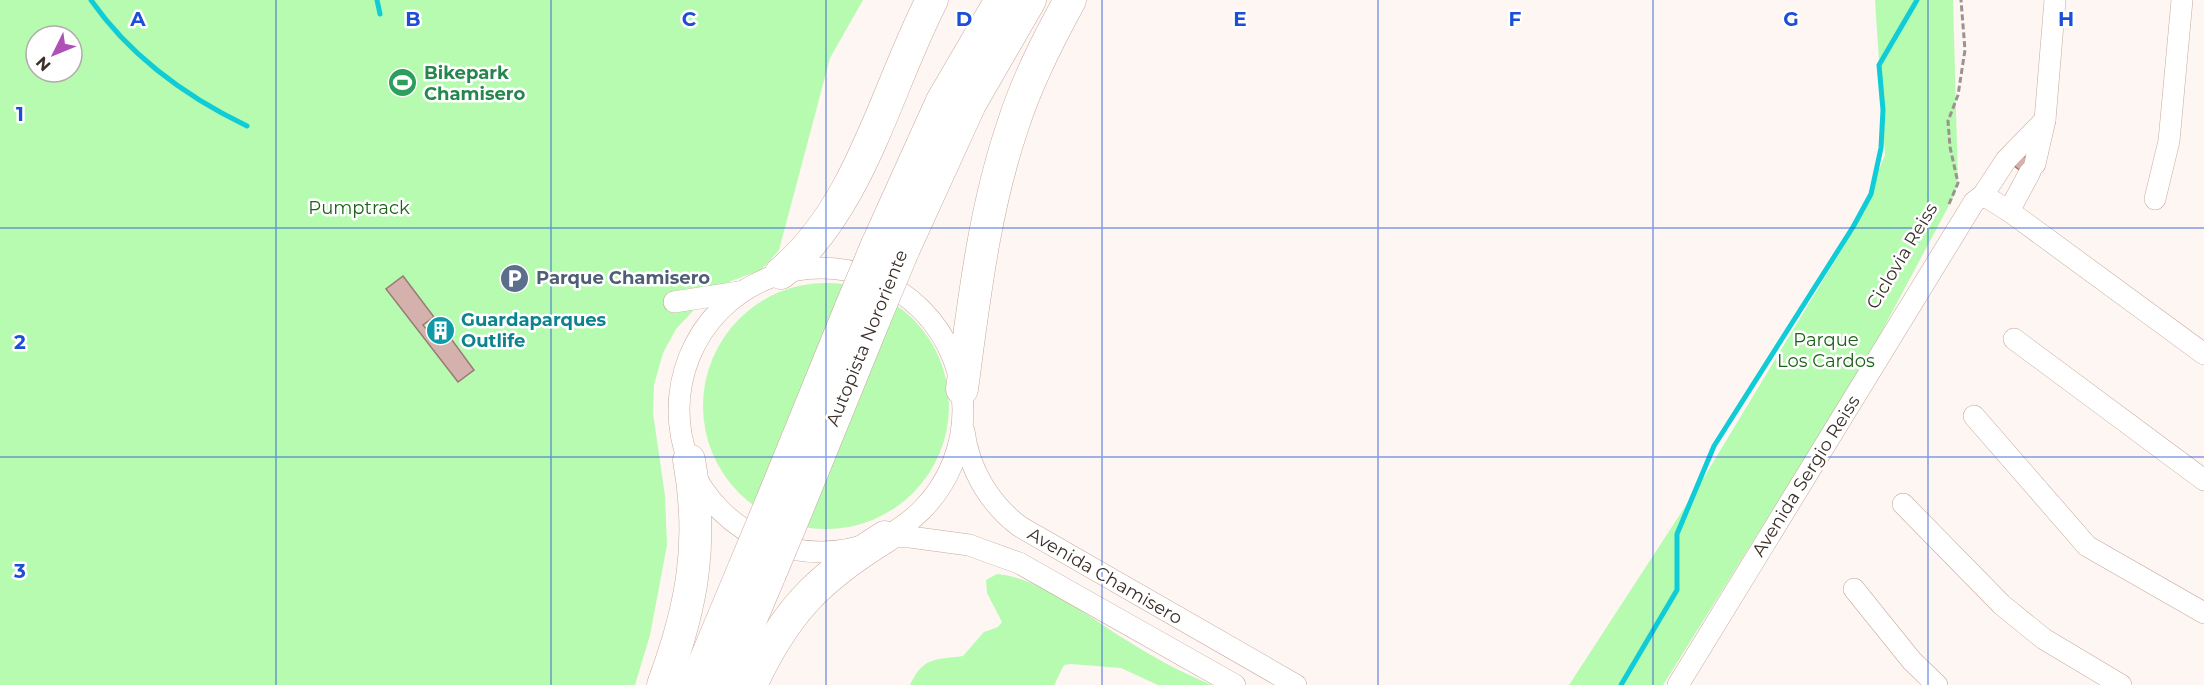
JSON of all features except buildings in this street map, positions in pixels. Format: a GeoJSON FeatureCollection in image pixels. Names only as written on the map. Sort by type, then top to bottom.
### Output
{"type":"FeatureCollection","features":[{"type":"Feature","properties":{"kind":"highway"},"geometry":{"type":"LineString","coordinates":[[781,273],[808,248],[845,193],[907,51],[932,0]]}},
{"type":"Feature","properties":{"kind":"highway","name":"Autopista Nororiente"},"geometry":{"type":"LineString","coordinates":[[723,685],[757,571],[889,249],[942,101],[1001,0]]}},
{"type":"Feature","properties":{"kind":"highway","name":"Autopista Nororiente"},"geometry":{"type":"LineString","coordinates":[[889,249],[1030,0]]}},
{"type":"Feature","properties":{"kind":"highway"},"geometry":{"type":"LineString","coordinates":[[962,389],[979,265],[1002,163],[1025,92],[1070,0]]}},
{"type":"Feature","properties":{"kind":"highway"},"geometry":{"type":"LineString","coordinates":[[663,685],[679,642],[693,579],[697,520],[689,460]]}},
{"type":"Feature","properties":{"kind":"highway"},"geometry":{"type":"LineString","coordinates":[[751,685],[793,611],[842,565],[885,537]]}},
{"type":"Feature","properties":{"kind":"highway","name":"Autopista Nororiente"},"geometry":{"type":"LineString","coordinates":[[695,685],[757,571]]}},
{"type":"Feature","properties":{"kind":"street"},"geometry":{"type":"LineString","coordinates":[[2009,211],[2033,168],[2045,120],[2055,0]]}},
{"type":"Feature","properties":{"kind":"street"},"geometry":{"type":"LineString","coordinates":[[2155,199],[2169,141],[2182,0]]}},
{"type":"Feature","properties":{"kind":"street","name":"Avenida Sergio Reiss"},"geometry":{"type":"LineString","coordinates":[[1678,685],[1968,212],[1983,195],[2006,160],[2045,120]]}},
{"type":"Feature","properties":{"kind":"street"},"geometry":{"type":"LineString","coordinates":[[1983,195],[2009,211],[2204,354]]}},
{"type":"Feature","properties":{"kind":"street"},"geometry":{"type":"LineString","coordinates":[[825,268],[847,270],[868,276],[907,296],[938,328],[949,347],[962,389],[963,425],[950,471],[938,491],[923,509],[885,537],[848,550],[808,551],[770,542],[752,534],[721,510],[697,478],[689,460],[680,424],[683,377],[690,356],[705,328],[726,304],[743,291],[781,273],[825,268]]}},
{"type":"Feature","properties":{"kind":"street"},"geometry":{"type":"LineString","coordinates":[[674,302],[743,291]]}},
{"type":"Feature","properties":{"kind":"street"},"geometry":{"type":"LineString","coordinates":[[2014,339],[2204,480]]}},
{"type":"Feature","properties":{"kind":"street"},"geometry":{"type":"LineString","coordinates":[[1974,416],[2087,546],[2204,613]]}},
{"type":"Feature","properties":{"kind":"street","name":"Avenida Chamisero"},"geometry":{"type":"LineString","coordinates":[[963,425],[966,448],[981,483],[998,507],[1018,526],[1296,685]]}},
{"type":"Feature","properties":{"kind":"street"},"geometry":{"type":"LineString","coordinates":[[1903,504],[2002,605],[2044,639],[2121,685]]}},
{"type":"Feature","properties":{"kind":"street","name":"Avenida Chamisero"},"geometry":{"type":"LineString","coordinates":[[885,537],[910,537],[969,545],[1010,559],[1235,685]]}},
{"type":"Feature","properties":{"kind":"street"},"geometry":{"type":"LineString","coordinates":[[1854,589],[1912,661],[1937,685]]}},
{"type":"Feature","properties":{"kind":"path","name":"Ciclovia Reiss"},"geometry":{"type":"LineString","coordinates":[[1946,211],[1958,183],[1950,147],[1948,121],[1958,95],[1965,50],[1961,0]]}},
{"type":"Feature","properties":{"kind":"green space","name":"Pumptrack"},"geometry":{"type":"Polygon","coordinates":[[[0,0],[863,0],[830,58],[779,250],[761,270],[731,281],[708,295],[676,329],[663,353],[654,385],[653,413],[665,496],[667,545],[650,635],[635,685],[0,685],[0,0]]]}},
{"type":"Feature","properties":{"kind":"green space","name":"Parque Los Cardos"},"geometry":{"type":"Polygon","coordinates":[[[1875,0],[1953,0],[1958,183],[1954,196],[1867,359],[1663,685],[1569,685],[1703,479],[1854,229],[1885,155],[1875,0]]]}},
{"type":"Feature","properties":{"kind":"green space"},"geometry":{"type":"Polygon","coordinates":[[[838,283],[862,288],[884,297],[895,303],[913,319],[929,337],[940,359],[947,382],[949,406],[947,430],[940,453],[929,475],[913,493],[895,509],[862,524],[838,529],[814,529],[790,524],[757,509],[723,475],[712,453],[705,430],[703,394],[708,370],[723,337],[757,303],[779,292],[802,285],[838,283]]]}},
{"type":"Feature","properties":{"kind":"green space"},"geometry":{"type":"Polygon","coordinates":[[[997,574],[1014,577],[1047,591],[1147,653],[1212,685],[1158,685],[1121,668],[1071,664],[1064,665],[1054,685],[910,685],[925,665],[937,660],[963,656],[984,632],[998,627],[1002,622],[987,593],[986,580],[997,574]]]}},
{"type":"Feature","properties":{"kind":"waterway"},"geometry":{"type":"LineString","coordinates":[[91,0],[123,39],[161,73],[203,102],[247,126]]}},
{"type":"Feature","properties":{"kind":"waterway"},"geometry":{"type":"LineString","coordinates":[[377,0],[380,14]]}},
{"type":"Feature","properties":{"kind":"waterway"},"geometry":{"type":"LineString","coordinates":[[1621,685],[1677,590],[1677,534],[1714,446],[1853,227],[1871,194],[1881,148],[1883,110],[1879,65],[1917,0]]}},
{"type":"Feature","properties":{"kind":"place","name":"Bikepark Chamisero"},"geometry":{"type":"Point","coordinates":[403,83]}},
{"type":"Feature","properties":{"kind":"place","name":"Parque Chamisero"},"geometry":{"type":"Point","coordinates":[515,278]}},
{"type":"Feature","properties":{"kind":"place","name":"Guardaparques Outlife"},"geometry":{"type":"Point","coordinates":[440,330]}}]}
